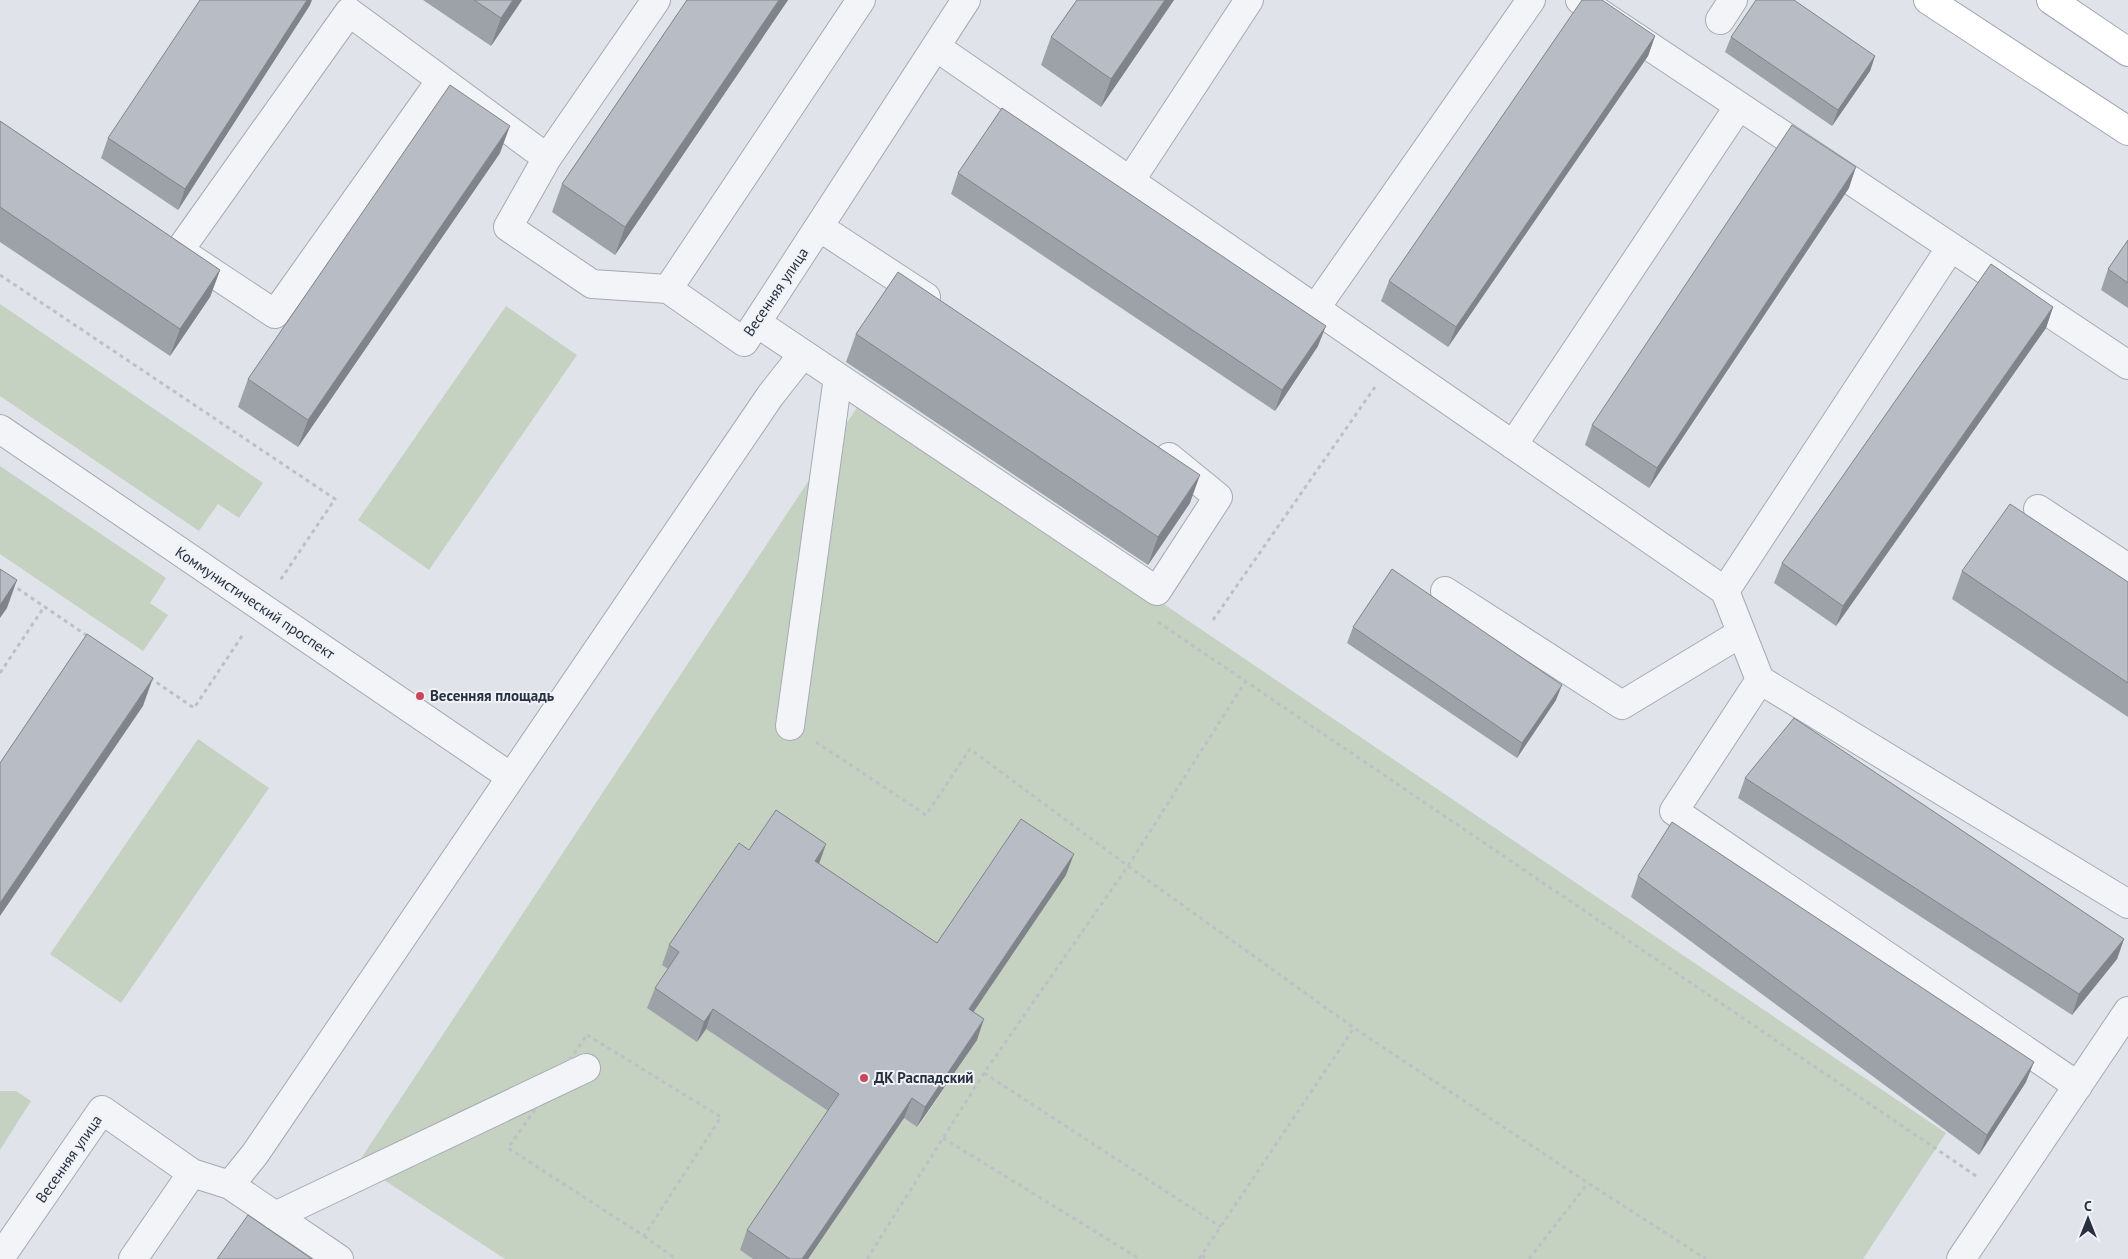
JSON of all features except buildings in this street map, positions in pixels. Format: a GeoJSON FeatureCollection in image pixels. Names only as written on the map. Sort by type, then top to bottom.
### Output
{"type":"FeatureCollection","features":[{"type":"Feature","properties":{"kind":"main road"},"geometry":{"type":"LineString","coordinates":[[1928,0],[2128,131]]}},
{"type":"Feature","properties":{"kind":"main road"},"geometry":{"type":"LineString","coordinates":[[2058,2],[2128,52]]}},
{"type":"Feature","properties":{"kind":"street"},"geometry":{"type":"LineString","coordinates":[[656,0],[546,158],[508,227],[592,284],[668,289],[861,0]]}},
{"type":"Feature","properties":{"kind":"street","name":"Весенняя улица"},"geometry":{"type":"LineString","coordinates":[[668,289],[744,342],[966,0]]}},
{"type":"Feature","properties":{"kind":"street"},"geometry":{"type":"LineString","coordinates":[[1130,182],[1249,0]]}},
{"type":"Feature","properties":{"kind":"street"},"geometry":{"type":"LineString","coordinates":[[1315,309],[1532,0]]}},
{"type":"Feature","properties":{"kind":"street"},"geometry":{"type":"LineString","coordinates":[[1580,0],[2128,364]]}},
{"type":"Feature","properties":{"kind":"street"},"geometry":{"type":"LineString","coordinates":[[179,250],[341,6],[546,158]]}},
{"type":"Feature","properties":{"kind":"street"},"geometry":{"type":"LineString","coordinates":[[936,47],[1724,591],[1760,680],[2128,904]]}},
{"type":"Feature","properties":{"kind":"street"},"geometry":{"type":"LineString","coordinates":[[155,234],[275,314],[441,80]]}},
{"type":"Feature","properties":{"kind":"street"},"geometry":{"type":"LineString","coordinates":[[1513,445],[1739,106]]}},
{"type":"Feature","properties":{"kind":"street"},"geometry":{"type":"LineString","coordinates":[[819,227],[949,312]]}},
{"type":"Feature","properties":{"kind":"street"},"geometry":{"type":"LineString","coordinates":[[1724,591],[1951,247]]}},
{"type":"Feature","properties":{"kind":"street"},"geometry":{"type":"LineString","coordinates":[[757,323],[1157,591],[1218,497],[1179,464],[1146,442]]}},
{"type":"Feature","properties":{"kind":"street"},"geometry":{"type":"LineString","coordinates":[[230,1185],[261,1145],[770,396],[803,354]]}},
{"type":"Feature","properties":{"kind":"street"},"geometry":{"type":"LineString","coordinates":[[790,726],[838,377]]}},
{"type":"Feature","properties":{"kind":"street","name":"Коммунистический проспект"},"geometry":{"type":"LineString","coordinates":[[0,429],[511,778]]}},
{"type":"Feature","properties":{"kind":"street"},"geometry":{"type":"LineString","coordinates":[[2038,508],[2128,568]]}},
{"type":"Feature","properties":{"kind":"street"},"geometry":{"type":"LineString","coordinates":[[1445,592],[1622,705],[1741,633]]}},
{"type":"Feature","properties":{"kind":"street"},"geometry":{"type":"LineString","coordinates":[[1760,680],[1674,811],[2078,1086]]}},
{"type":"Feature","properties":{"kind":"street"},"geometry":{"type":"LineString","coordinates":[[1962,1259],[2128,1011]]}},
{"type":"Feature","properties":{"kind":"street"},"geometry":{"type":"LineString","coordinates":[[275,1216],[586,1068]]}},
{"type":"Feature","properties":{"kind":"street","name":"Весенняя улица"},"geometry":{"type":"LineString","coordinates":[[0,1258],[102,1110],[192,1173]]}},
{"type":"Feature","properties":{"kind":"street"},"geometry":{"type":"LineString","coordinates":[[133,1259],[192,1173],[230,1185],[339,1259]]}},
{"type":"Feature","properties":{"kind":"path"},"geometry":{"type":"LineString","coordinates":[[0,275],[335,499]]}},
{"type":"Feature","properties":{"kind":"path"},"geometry":{"type":"LineString","coordinates":[[1214,620],[1393,362]]}},
{"type":"Feature","properties":{"kind":"path"},"geometry":{"type":"LineString","coordinates":[[7,582],[92,639]]}},
{"type":"Feature","properties":{"kind":"path"},"geometry":{"type":"LineString","coordinates":[[0,673],[44,607]]}},
{"type":"Feature","properties":{"kind":"path"},"geometry":{"type":"LineString","coordinates":[[1154,620],[2004,1195]]}},
{"type":"Feature","properties":{"kind":"path"},"geometry":{"type":"LineString","coordinates":[[147,676],[194,708]]}},
{"type":"Feature","properties":{"kind":"path"},"geometry":{"type":"LineString","coordinates":[[867,1259],[984,1073],[1128,866],[1245,682]]}},
{"type":"Feature","properties":{"kind":"path"},"geometry":{"type":"LineString","coordinates":[[790,726],[926,815],[970,749],[1128,866],[1354,1028],[1588,1184],[1706,1259]]}},
{"type":"Feature","properties":{"kind":"path"},"geometry":{"type":"LineString","coordinates":[[1207,1259],[1200,1257],[1354,1028]]}},
{"type":"Feature","properties":{"kind":"path"},"geometry":{"type":"LineString","coordinates":[[644,1236],[720,1117],[587,1035],[508,1148],[644,1236],[676,1259]]}},
{"type":"Feature","properties":{"kind":"path"},"geometry":{"type":"LineString","coordinates":[[984,1073],[1221,1227]]}},
{"type":"Feature","properties":{"kind":"path"},"geometry":{"type":"LineString","coordinates":[[943,1138],[1140,1259]]}},
{"type":"Feature","properties":{"kind":"path"},"geometry":{"type":"LineString","coordinates":[[1529,1259],[1588,1184]]}},
{"type":"Feature","properties":{"kind":"green space"},"geometry":{"type":"Polygon","coordinates":[[[0,304],[263,483],[239,518],[218,504],[199,531],[0,396],[0,304]]]}},
{"type":"Feature","properties":{"kind":"green space"},"geometry":{"type":"Polygon","coordinates":[[[506,306],[577,355],[429,570],[358,520],[506,306]]]}},
{"type":"Feature","properties":{"kind":"green space"},"geometry":{"type":"Polygon","coordinates":[[[862,400],[1946,1133],[1863,1259],[808,1259],[904,1118],[918,1127],[977,1040],[929,963],[672,972],[697,1042],[706,1029],[832,1114],[740,1250],[753,1259],[505,1259],[358,1163],[862,400]]]}},
{"type":"Feature","properties":{"kind":"green space"},"geometry":{"type":"Polygon","coordinates":[[[0,466],[166,578],[150,603],[168,615],[143,651],[0,554],[0,466]]]}},
{"type":"Feature","properties":{"kind":"green space"},"geometry":{"type":"Polygon","coordinates":[[[198,739],[269,788],[121,1003],[50,954],[198,739]]]}},
{"type":"Feature","properties":{"kind":"green space"},"geometry":{"type":"Polygon","coordinates":[[[0,1091],[16,1091],[31,1101],[0,1150],[0,1091]]]}},
{"type":"Feature","properties":{"kind":"place","name":"Весенняя площадь"},"geometry":{"type":"Point","coordinates":[420,696]}},
{"type":"Feature","properties":{"kind":"place","name":"ДК Распадский"},"geometry":{"type":"Point","coordinates":[864,1078]}}]}
